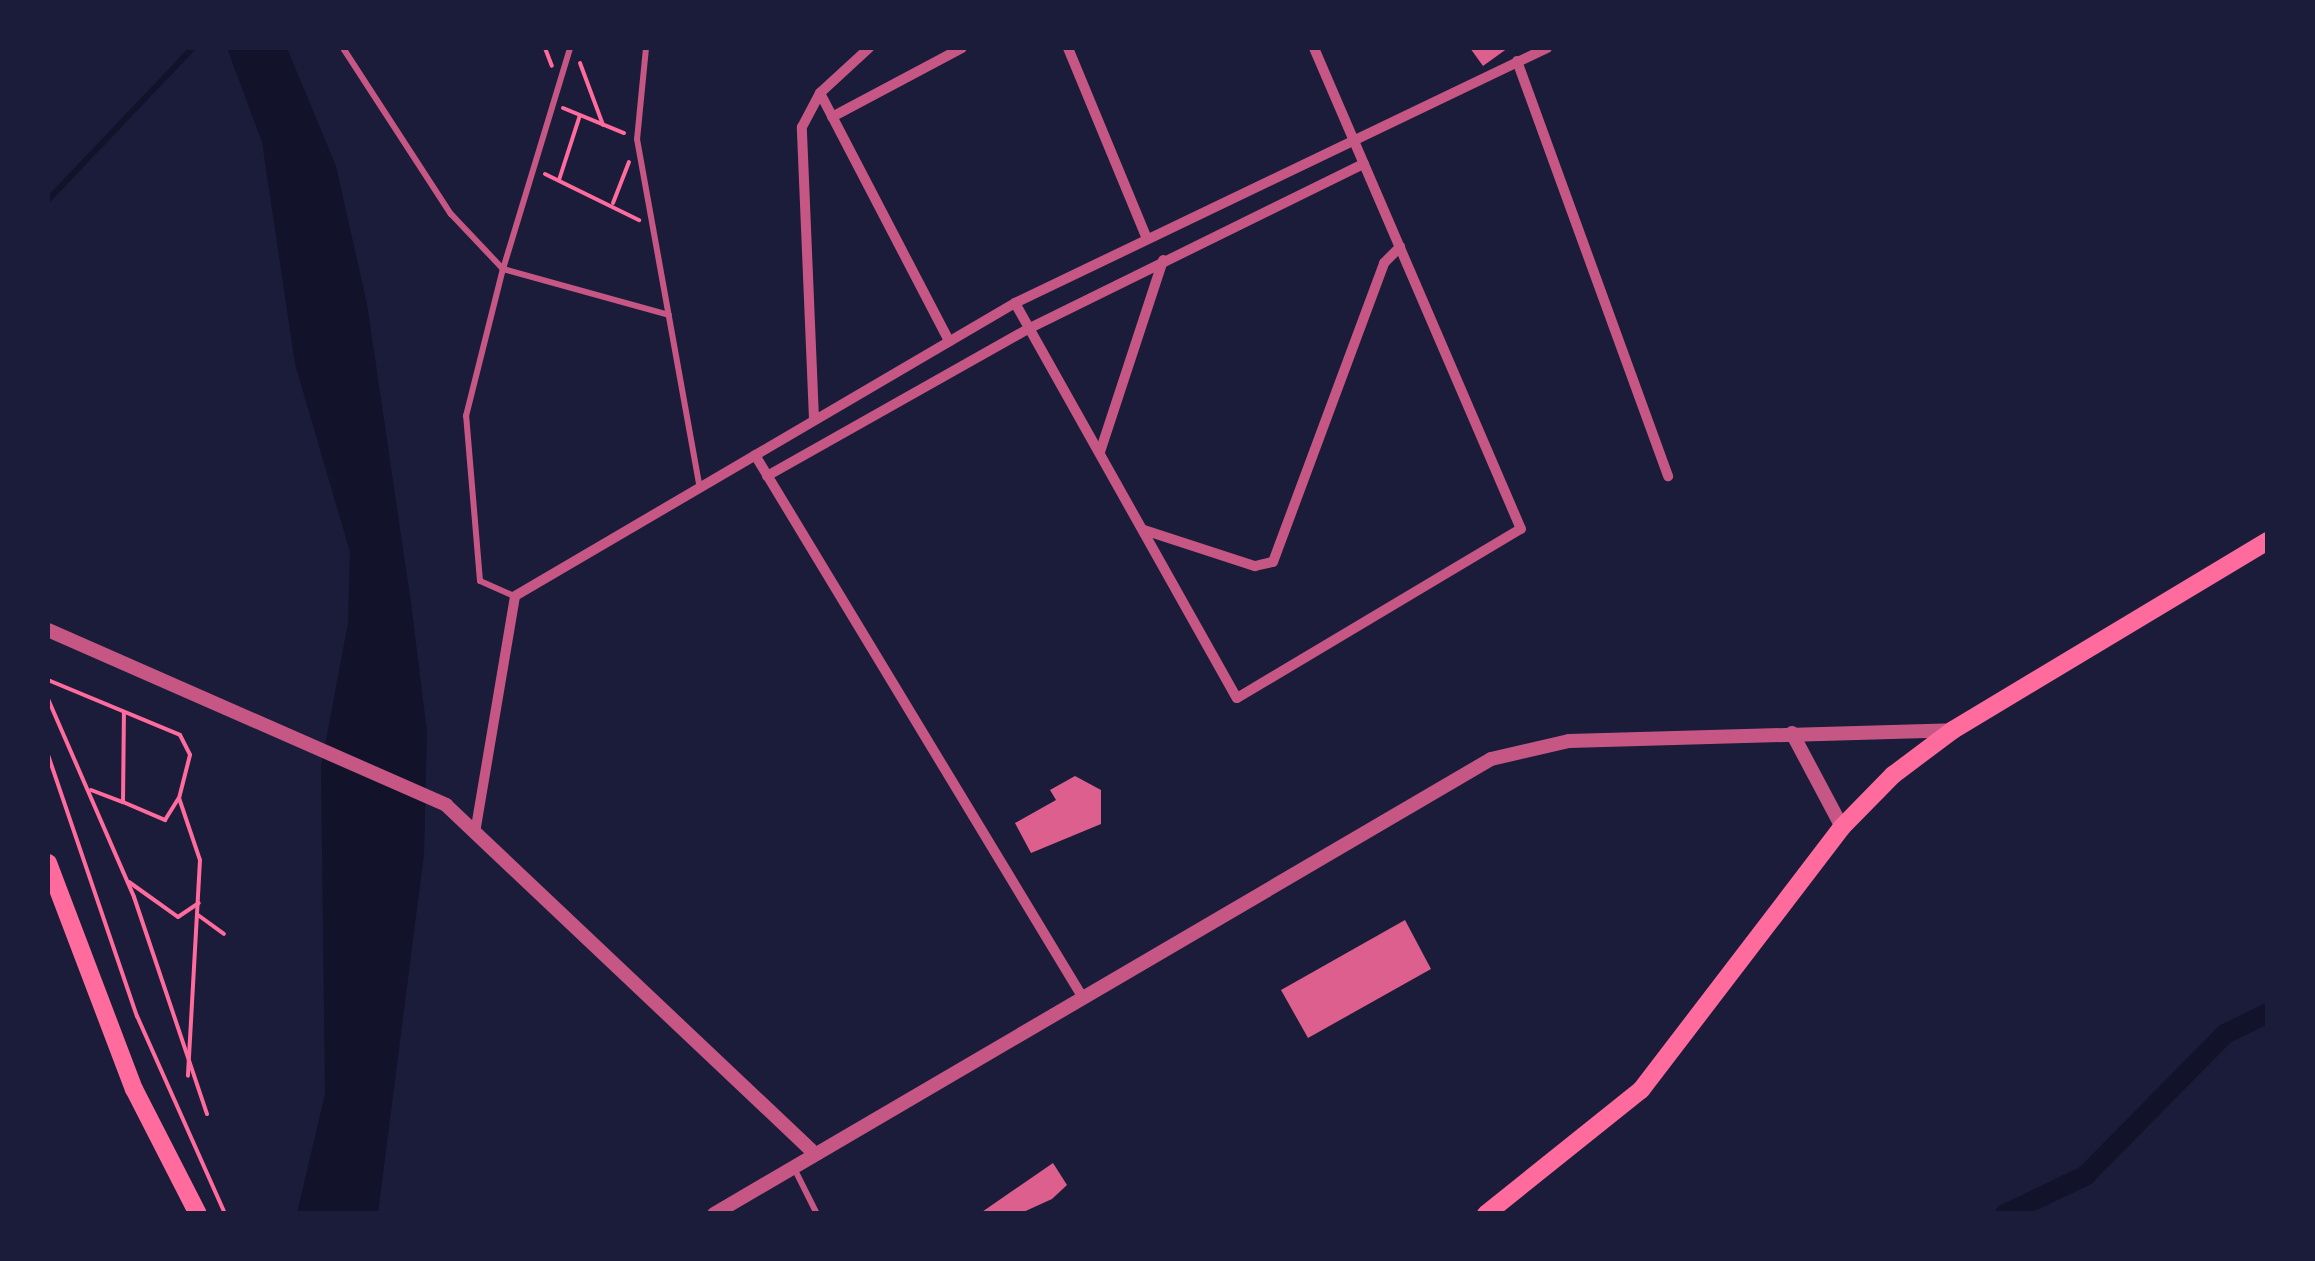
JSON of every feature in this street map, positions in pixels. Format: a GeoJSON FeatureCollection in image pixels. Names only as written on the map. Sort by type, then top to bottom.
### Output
{"type":"FeatureCollection","features":[{"type":"Feature","properties":{"kind":"main road"},"geometry":{"type":"LineString","coordinates":[[1486,1214],[1641,1090],[1842,827],[1952,730],[2268,541]]}},
{"type":"Feature","properties":{"kind":"main road"},"geometry":{"type":"LineString","coordinates":[[48,863],[134,1089],[198,1214]]}},
{"type":"Feature","properties":{"kind":"street"},"geometry":{"type":"LineString","coordinates":[[814,420],[798,169],[802,127],[820,94],[869,48]]}},
{"type":"Feature","properties":{"kind":"street"},"geometry":{"type":"LineString","coordinates":[[832,117],[962,48]]}},
{"type":"Feature","properties":{"kind":"street"},"geometry":{"type":"LineString","coordinates":[[1068,48],[1146,236]]}},
{"type":"Feature","properties":{"kind":"street"},"geometry":{"type":"LineString","coordinates":[[1015,303],[1237,698],[1522,529],[1314,48]]}},
{"type":"Feature","properties":{"kind":"street"},"geometry":{"type":"LineString","coordinates":[[476,827],[515,596],[699,484],[1015,303],[1352,136],[1547,48]]}},
{"type":"Feature","properties":{"kind":"street"},"geometry":{"type":"LineString","coordinates":[[1517,61],[1668,476]]}},
{"type":"Feature","properties":{"kind":"street"},"geometry":{"type":"LineString","coordinates":[[820,94],[948,341]]}},
{"type":"Feature","properties":{"kind":"street"},"geometry":{"type":"LineString","coordinates":[[767,476],[1030,328],[1164,258],[1364,164]]}},
{"type":"Feature","properties":{"kind":"street"},"geometry":{"type":"LineString","coordinates":[[1144,530],[1268,566],[1384,263],[1400,247]]}},
{"type":"Feature","properties":{"kind":"street"},"geometry":{"type":"LineString","coordinates":[[1100,452],[1164,258]]}},
{"type":"Feature","properties":{"kind":"street"},"geometry":{"type":"LineString","coordinates":[[755,455],[1080,993]]}},
{"type":"Feature","properties":{"kind":"street"},"geometry":{"type":"LineString","coordinates":[[48,630],[446,806],[476,827],[811,1150]]}},
{"type":"Feature","properties":{"kind":"street"},"geometry":{"type":"LineString","coordinates":[[720,1212],[811,1150],[1490,758],[1569,741],[1952,730]]}},
{"type":"Feature","properties":{"kind":"street"},"geometry":{"type":"LineString","coordinates":[[1792,733],[1842,827]]}},
{"type":"Feature","properties":{"kind":"lane"},"geometry":{"type":"LineString","coordinates":[[343,48],[451,214],[502,269],[669,315]]}},
{"type":"Feature","properties":{"kind":"lane"},"geometry":{"type":"LineString","coordinates":[[515,596],[480,581],[466,416],[502,269],[572,48]]}},
{"type":"Feature","properties":{"kind":"lane"},"geometry":{"type":"LineString","coordinates":[[646,48],[638,139],[699,484]]}},
{"type":"Feature","properties":{"kind":"lane"},"geometry":{"type":"LineString","coordinates":[[791,1163],[817,1214]]}},
{"type":"Feature","properties":{"kind":"path"},"geometry":{"type":"LineString","coordinates":[[572,48],[603,124]]}},
{"type":"Feature","properties":{"kind":"path"},"geometry":{"type":"LineString","coordinates":[[554,105],[638,139],[613,203]]}},
{"type":"Feature","properties":{"kind":"path"},"geometry":{"type":"LineString","coordinates":[[559,180],[580,115]]}},
{"type":"Feature","properties":{"kind":"path"},"geometry":{"type":"LineString","coordinates":[[534,170],[613,203],[655,232]]}},
{"type":"Feature","properties":{"kind":"path"},"geometry":{"type":"LineString","coordinates":[[48,680],[180,735],[190,756],[179,798],[165,820],[91,790]]}},
{"type":"Feature","properties":{"kind":"path"},"geometry":{"type":"LineString","coordinates":[[48,698],[91,790],[127,881],[188,1076],[208,1114]]}},
{"type":"Feature","properties":{"kind":"path"},"geometry":{"type":"LineString","coordinates":[[122,802],[124,712]]}},
{"type":"Feature","properties":{"kind":"path"},"geometry":{"type":"LineString","coordinates":[[48,754],[137,1016],[225,1214]]}},
{"type":"Feature","properties":{"kind":"path"},"geometry":{"type":"LineString","coordinates":[[179,798],[200,860],[188,1076]]}},
{"type":"Feature","properties":{"kind":"path"},"geometry":{"type":"LineString","coordinates":[[127,881],[178,917],[198,903]]}},
{"type":"Feature","properties":{"kind":"path"},"geometry":{"type":"LineString","coordinates":[[198,915],[224,934]]}},
{"type":"Feature","properties":{"kind":"shaded area"},"geometry":{"type":"Polygon","coordinates":[[[227,48],[287,48],[336,166],[367,304],[411,603],[427,732],[424,854],[378,1213],[297,1213],[325,1094],[321,767],[348,623],[350,552],[295,364],[262,142],[227,48]]]}},
{"type":"Feature","properties":{"kind":"building"},"geometry":{"type":"Polygon","coordinates":[[[1470,48],[1508,48],[1483,66],[1470,48]]]}},
{"type":"Feature","properties":{"kind":"building"},"geometry":{"type":"Polygon","coordinates":[[[1075,776],[1101,790],[1101,824],[1031,853],[1015,823],[1056,800],[1050,790],[1075,776]]]}},
{"type":"Feature","properties":{"kind":"building"},"geometry":{"type":"Polygon","coordinates":[[[1405,920],[1431,969],[1308,1038],[1281,990],[1405,920]]]}},
{"type":"Feature","properties":{"kind":"building"},"geometry":{"type":"Polygon","coordinates":[[[1053,1163],[1067,1185],[1052,1199],[1019,1214],[979,1214],[1053,1163]]]}},
{"type":"Feature","properties":{"kind":"waterway"},"geometry":{"type":"LineString","coordinates":[[48,200],[193,48]]}},
{"type":"Feature","properties":{"kind":"waterway"},"geometry":{"type":"LineString","coordinates":[[2005,1214],[2085,1176],[2225,1034],[2268,1013]]}}]}
